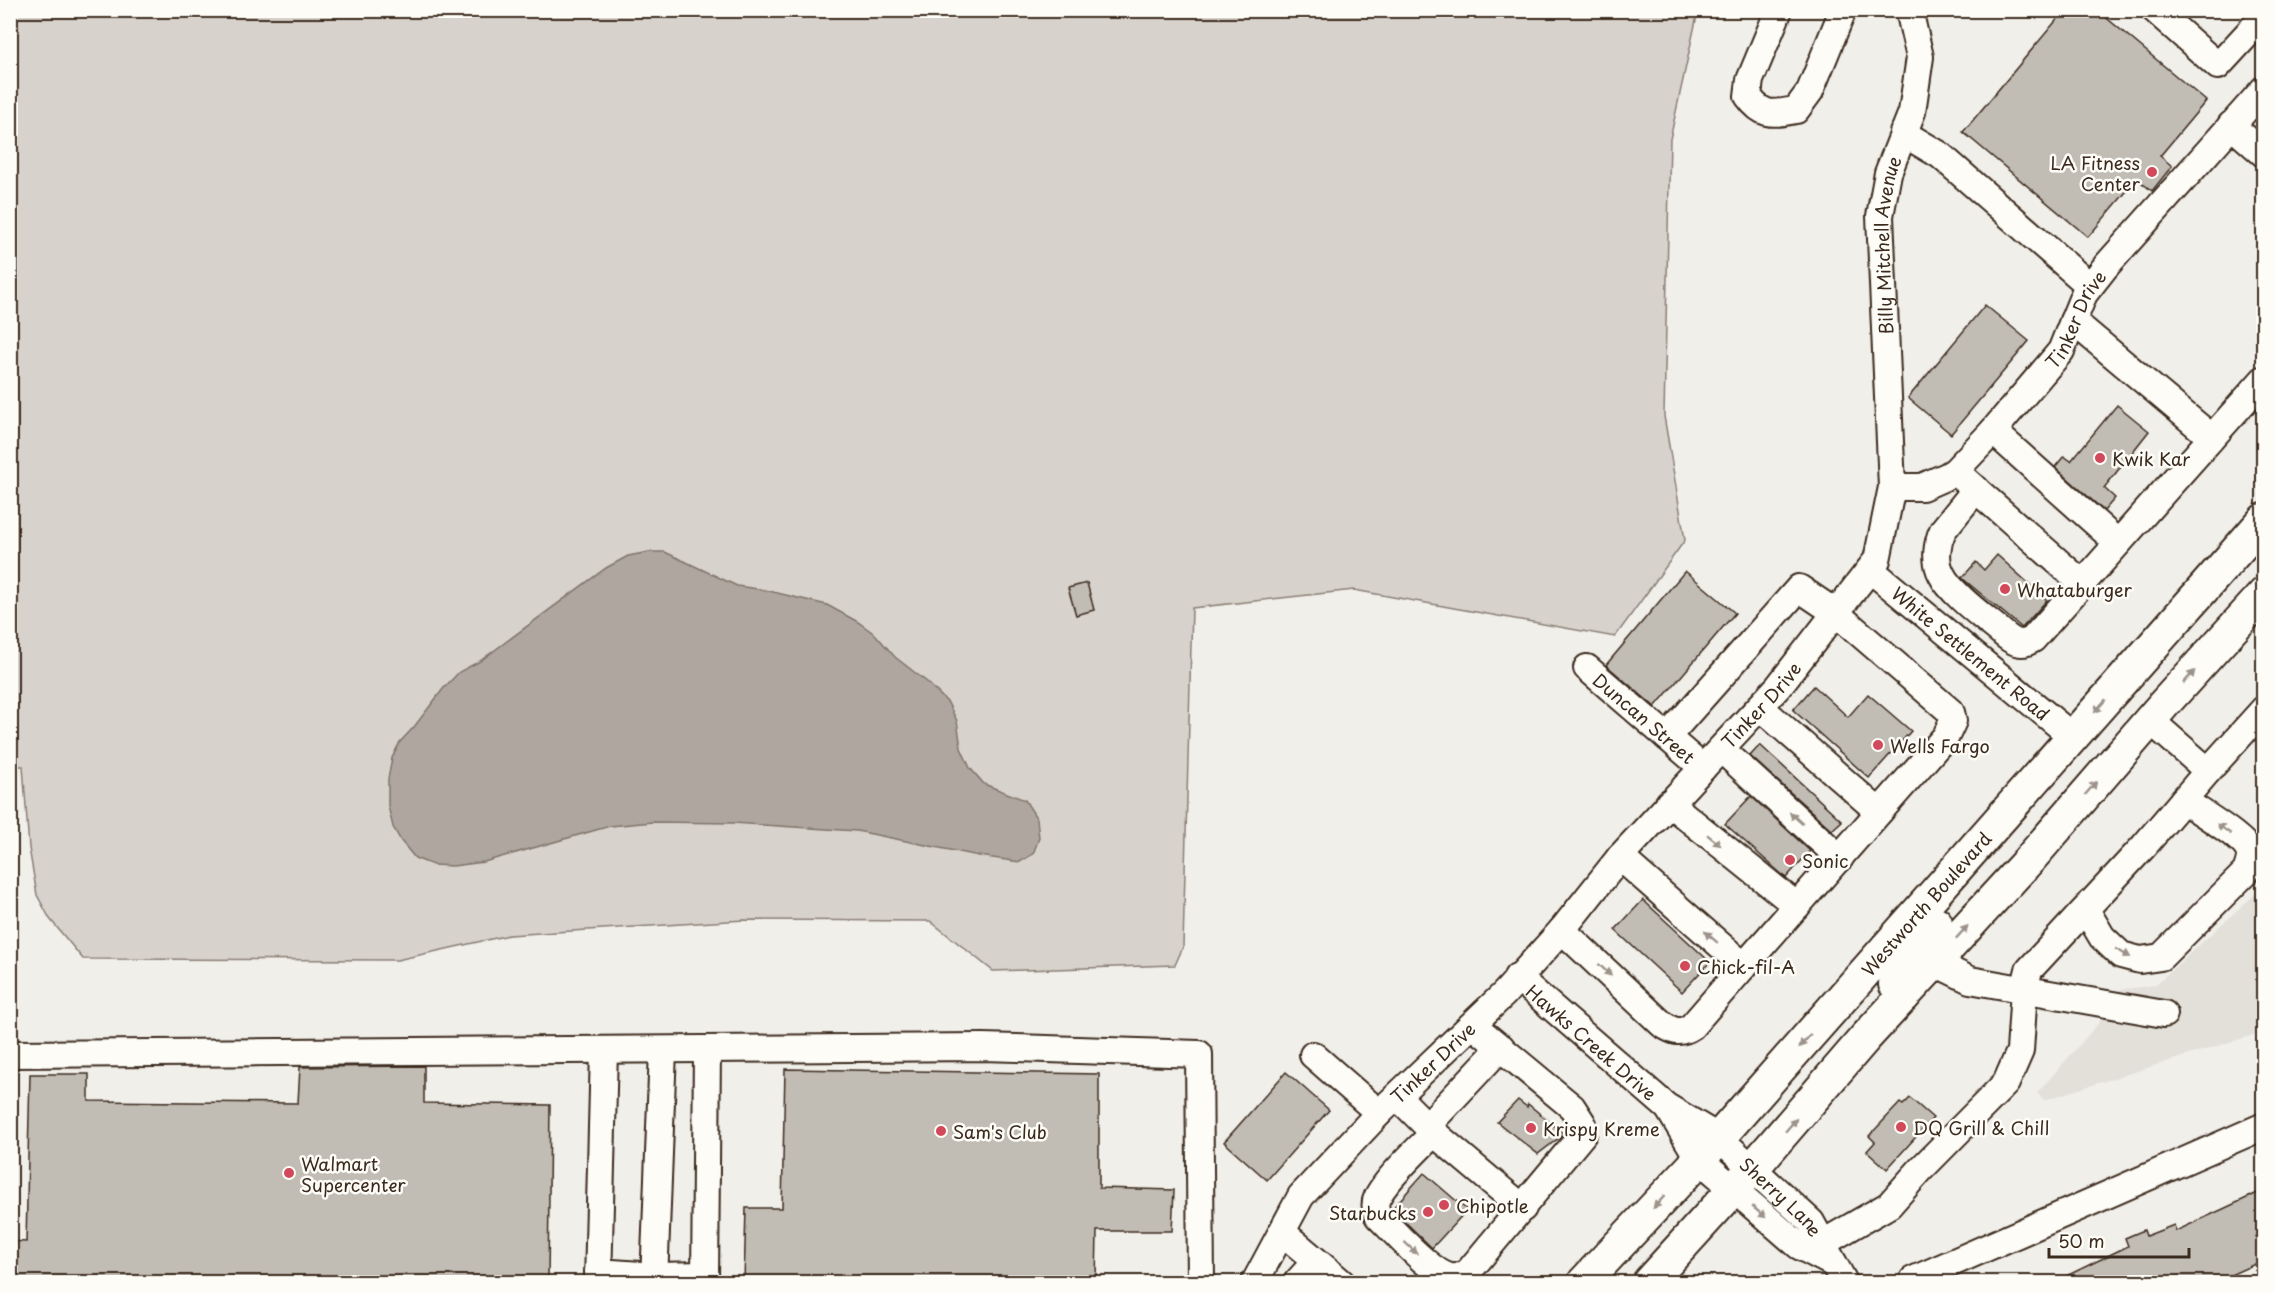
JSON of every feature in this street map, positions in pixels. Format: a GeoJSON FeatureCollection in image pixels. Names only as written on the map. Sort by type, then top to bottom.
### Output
{"type":"FeatureCollection","features":[{"type":"Feature","properties":{"kind":"main road"},"geometry":{"type":"LineString","coordinates":[[2150,720],[2140,713],[2134,698],[2139,681],[2242,567],[2261,523]]}},
{"type":"Feature","properties":{"kind":"main road","name":"Westworth Boulevard"},"geometry":{"type":"LineString","coordinates":[[1584,1282],[1709,1148],[2261,523]]}},
{"type":"Feature","properties":{"kind":"main road"},"geometry":{"type":"LineString","coordinates":[[1649,1282],[1904,996],[2029,860],[2150,720],[2264,594]]}},
{"type":"Feature","properties":{"kind":"main road"},"geometry":{"type":"LineString","coordinates":[[1904,996],[1895,984],[1896,972],[1983,868],[2061,781],[2070,757],[2073,737]]}},
{"type":"Feature","properties":{"kind":"lane"},"geometry":{"type":"LineString","coordinates":[[1779,10],[1750,80],[1748,96],[1756,108],[1771,114],[1796,110],[1810,91],[1843,10]]}},
{"type":"Feature","properties":{"kind":"lane","name":"Billy Mitchell Avenue"},"geometry":{"type":"LineString","coordinates":[[1892,487],[1881,216],[1888,173],[1912,112],[1920,57],[1909,10]]}},
{"type":"Feature","properties":{"kind":"lane"},"geometry":{"type":"LineString","coordinates":[[2154,10],[2218,66],[2264,16]]}},
{"type":"Feature","properties":{"kind":"lane","name":"Tinker Drive"},"geometry":{"type":"LineString","coordinates":[[1255,1282],[1301,1196],[1388,1105],[1473,1025],[1562,930],[1620,857],[1778,687],[1877,560],[1892,487],[1922,487],[1955,471],[1994,431],[2061,351],[2084,294],[2264,89]]}},
{"type":"Feature","properties":{"kind":"lane"},"geometry":{"type":"LineString","coordinates":[[2231,125],[2264,154]]}},
{"type":"Feature","properties":{"kind":"lane"},"geometry":{"type":"LineString","coordinates":[[1903,133],[1940,155],[2091,286]]}},
{"type":"Feature","properties":{"kind":"lane"},"geometry":{"type":"LineString","coordinates":[[2073,321],[2211,437]]}},
{"type":"Feature","properties":{"kind":"lane"},"geometry":{"type":"LineString","coordinates":[[1980,493],[1953,535],[1950,551],[1953,575],[2023,638],[2032,639],[2264,379]]}},
{"type":"Feature","properties":{"kind":"lane"},"geometry":{"type":"LineString","coordinates":[[1994,431],[2118,543]]}},
{"type":"Feature","properties":{"kind":"lane"},"geometry":{"type":"LineString","coordinates":[[1955,471],[2082,584]]}},
{"type":"Feature","properties":{"kind":"lane","name":"White Settlement Road"},"geometry":{"type":"LineString","coordinates":[[1870,570],[2073,737]]}},
{"type":"Feature","properties":{"kind":"lane"},"geometry":{"type":"LineString","coordinates":[[1562,930],[1662,1024],[1672,1031],[1683,1032],[1692,1026],[1946,736],[1953,721],[1951,712],[1836,613],[1799,588],[1667,737]]}},
{"type":"Feature","properties":{"kind":"lane","name":"Duncan Street"},"geometry":{"type":"LineString","coordinates":[[1587,668],[1703,768]]}},
{"type":"Feature","properties":{"kind":"lane"},"geometry":{"type":"LineString","coordinates":[[1760,707],[1879,813]]}},
{"type":"Feature","properties":{"kind":"lane"},"geometry":{"type":"LineString","coordinates":[[1834,1263],[1921,1169],[2006,1083],[2020,1051],[2024,990],[2029,970],[2086,910],[2264,709]]}},
{"type":"Feature","properties":{"kind":"lane"},"geometry":{"type":"LineString","coordinates":[[2150,720],[2208,771]]}},
{"type":"Feature","properties":{"kind":"lane"},"geometry":{"type":"LineString","coordinates":[[1720,749],[1840,858]]}},
{"type":"Feature","properties":{"kind":"lane"},"geometry":{"type":"LineString","coordinates":[[2086,910],[2102,937],[2121,955],[2140,960],[2160,957],[2246,872],[2250,860],[2248,848],[2183,800]]}},
{"type":"Feature","properties":{"kind":"lane"},"geometry":{"type":"LineString","coordinates":[[1669,804],[1797,906]]}},
{"type":"Feature","properties":{"kind":"lane"},"geometry":{"type":"LineString","coordinates":[[1620,857],[1744,966]]}},
{"type":"Feature","properties":{"kind":"lane"},"geometry":{"type":"LineString","coordinates":[[1935,963],[1970,980],[2164,1014]]}},
{"type":"Feature","properties":{"kind":"lane","name":"Hawks Creek Drive"},"geometry":{"type":"LineString","coordinates":[[1517,977],[1666,1107],[1709,1148]]}},
{"type":"Feature","properties":{"kind":"lane"},"geometry":{"type":"LineString","coordinates":[[1473,1025],[1501,1047],[1572,1107],[1583,1124],[1583,1134],[1469,1271],[1451,1278],[1425,1261],[1378,1216],[1375,1210],[1376,1199],[1501,1047]]}},
{"type":"Feature","properties":{"kind":"lane"},"geometry":{"type":"LineString","coordinates":[[10,1054],[983,1047],[1198,1054],[1201,1282]]}},
{"type":"Feature","properties":{"kind":"lane"},"geometry":{"type":"LineString","coordinates":[[604,1050],[598,1277],[705,1279],[707,1049]]}},
{"type":"Feature","properties":{"kind":"lane"},"geometry":{"type":"LineString","coordinates":[[655,1279],[663,1050]]}},
{"type":"Feature","properties":{"kind":"lane"},"geometry":{"type":"LineString","coordinates":[[1312,1055],[1431,1130],[1523,1208]]}},
{"type":"Feature","properties":{"kind":"lane"},"geometry":{"type":"LineString","coordinates":[[1913,1280],[1951,1274],[2264,1126]]}},
{"type":"Feature","properties":{"kind":"lane","name":"Sherry Lane"},"geometry":{"type":"LineString","coordinates":[[1709,1148],[1743,1179],[1799,1246],[1834,1263]]}},
{"type":"Feature","properties":{"kind":"lane"},"geometry":{"type":"LineString","coordinates":[[1282,1232],[1326,1274]]}},
{"type":"Feature","properties":{"kind":"lane"},"geometry":{"type":"LineString","coordinates":[[1297,1282],[1326,1274]]}},
{"type":"Feature","properties":{"kind":"shaded area"},"geometry":{"type":"Polygon","coordinates":[[[10,11],[1698,11],[1670,139],[1664,416],[1685,540],[1615,637],[1354,590],[1192,608],[1183,947],[1175,965],[993,971],[930,921],[744,920],[509,935],[397,960],[83,959],[50,919],[37,895],[29,848],[23,766],[11,766],[10,11]]]}},
{"type":"Feature","properties":{"kind":"shaded area"},"geometry":{"type":"Polygon","coordinates":[[[665,552],[737,586],[765,590],[827,605],[876,635],[895,657],[927,682],[948,703],[957,721],[961,748],[970,768],[984,784],[1025,800],[1037,819],[1039,838],[1033,854],[1020,862],[857,831],[733,823],[653,822],[610,826],[484,862],[453,866],[433,865],[415,858],[393,827],[388,806],[388,779],[392,758],[400,742],[459,672],[480,661],[606,568],[628,556],[665,552]]]}},
{"type":"Feature","properties":{"kind":"shaded area"},"geometry":{"type":"Polygon","coordinates":[[[2263,887],[2263,1032],[2044,1100],[2037,1093],[2104,1017],[2111,991],[2155,985],[2263,887]]]}},
{"type":"Feature","properties":{"kind":"building"},"geometry":{"type":"Polygon","coordinates":[[[2065,10],[2097,10],[2206,101],[2160,156],[2172,166],[2152,191],[2137,179],[2088,237],[1963,132],[2065,10]]]}},
{"type":"Feature","properties":{"kind":"building"},"geometry":{"type":"Polygon","coordinates":[[[1985,305],[2029,341],[1951,434],[1908,398],[1985,305]]]}},
{"type":"Feature","properties":{"kind":"building","name":"Kwik Kar"},"geometry":{"type":"Polygon","coordinates":[[[2117,405],[2149,431],[2104,488],[2115,498],[2104,511],[2055,467],[2064,456],[2071,461],[2117,405]]]}},
{"type":"Feature","properties":{"kind":"building","name":"Whataburger"},"geometry":{"type":"Polygon","coordinates":[[[1997,555],[2047,600],[2022,628],[1962,578],[1976,562],[1984,570],[1997,555]]]}},
{"type":"Feature","properties":{"kind":"building"},"geometry":{"type":"Polygon","coordinates":[[[1685,571],[1735,613],[1655,707],[1606,665],[1685,571]]]}},
{"type":"Feature","properties":{"kind":"building"},"geometry":{"type":"Polygon","coordinates":[[[1087,583],[1094,610],[1076,615],[1068,588],[1087,583]]]}},
{"type":"Feature","properties":{"kind":"building"},"geometry":{"type":"Polygon","coordinates":[[[1814,686],[1848,717],[1868,694],[1911,731],[1869,778],[1793,710],[1814,686]]]}},
{"type":"Feature","properties":{"kind":"building"},"geometry":{"type":"Polygon","coordinates":[[[1760,745],[1842,821],[1832,830],[1750,756],[1760,745]]]}},
{"type":"Feature","properties":{"kind":"building"},"geometry":{"type":"Polygon","coordinates":[[[1751,796],[1810,851],[1786,878],[1725,824],[1751,796]]]}},
{"type":"Feature","properties":{"kind":"building"},"geometry":{"type":"Polygon","coordinates":[[[1643,900],[1710,962],[1682,992],[1615,930],[1643,900]]]}},
{"type":"Feature","properties":{"kind":"building","name":"Walmart Supercenter"},"geometry":{"type":"Polygon","coordinates":[[[424,1066],[424,1103],[550,1105],[548,1282],[10,1282],[10,1241],[26,1242],[30,1074],[89,1074],[89,1101],[298,1103],[300,1067],[424,1066]]]}},
{"type":"Feature","properties":{"kind":"building","name":"Sam's Club"},"geometry":{"type":"Polygon","coordinates":[[[785,1069],[1099,1074],[1099,1188],[1174,1190],[1172,1231],[1097,1231],[1096,1282],[744,1282],[746,1208],[782,1208],[785,1069]]]}},
{"type":"Feature","properties":{"kind":"building"},"geometry":{"type":"Polygon","coordinates":[[[1286,1072],[1329,1110],[1267,1180],[1224,1142],[1286,1072]]]}},
{"type":"Feature","properties":{"kind":"building","name":"DQ Grill & Chill"},"geometry":{"type":"Polygon","coordinates":[[[1910,1098],[1933,1118],[1887,1169],[1867,1151],[1875,1142],[1869,1136],[1900,1103],[1903,1105],[1910,1098]]]}},
{"type":"Feature","properties":{"kind":"building","name":"Krispy Kreme"},"geometry":{"type":"Polygon","coordinates":[[[1518,1100],[1527,1107],[1528,1104],[1564,1134],[1538,1154],[1497,1122],[1518,1100]]]}},
{"type":"Feature","properties":{"kind":"building","name":"Starbucks"},"geometry":{"type":"Polygon","coordinates":[[[1424,1173],[1467,1210],[1432,1248],[1392,1209],[1424,1173]]]}},
{"type":"Feature","properties":{"kind":"building"},"geometry":{"type":"Polygon","coordinates":[[[2264,1190],[2264,1260],[2215,1282],[2054,1282],[2128,1246],[2125,1238],[2144,1230],[2146,1236],[2174,1225],[2176,1231],[2264,1190]]]}},
{"type":"Feature","properties":{"kind":"place","name":"LA Fitness Center"},"geometry":{"type":"Point","coordinates":[2152,172]}},
{"type":"Feature","properties":{"kind":"place","name":"Kwik Kar"},"geometry":{"type":"Point","coordinates":[2100,458]}},
{"type":"Feature","properties":{"kind":"place","name":"Whataburger"},"geometry":{"type":"Point","coordinates":[2005,589]}},
{"type":"Feature","properties":{"kind":"place","name":"Wells Fargo"},"geometry":{"type":"Point","coordinates":[1878,745]}},
{"type":"Feature","properties":{"kind":"place","name":"Sonic"},"geometry":{"type":"Point","coordinates":[1790,860]}},
{"type":"Feature","properties":{"kind":"place","name":"Chick-fil-A"},"geometry":{"type":"Point","coordinates":[1685,966]}},
{"type":"Feature","properties":{"kind":"place","name":"DQ Grill & Chill"},"geometry":{"type":"Point","coordinates":[1901,1127]}},
{"type":"Feature","properties":{"kind":"place","name":"Krispy Kreme"},"geometry":{"type":"Point","coordinates":[1531,1128]}},
{"type":"Feature","properties":{"kind":"place","name":"Sam's Club"},"geometry":{"type":"Point","coordinates":[941,1131]}},
{"type":"Feature","properties":{"kind":"place","name":"Walmart Supercenter"},"geometry":{"type":"Point","coordinates":[289,1173]}},
{"type":"Feature","properties":{"kind":"place","name":"Chipotle"},"geometry":{"type":"Point","coordinates":[1444,1205]}},
{"type":"Feature","properties":{"kind":"place","name":"Starbucks"},"geometry":{"type":"Point","coordinates":[1428,1212]}}]}
